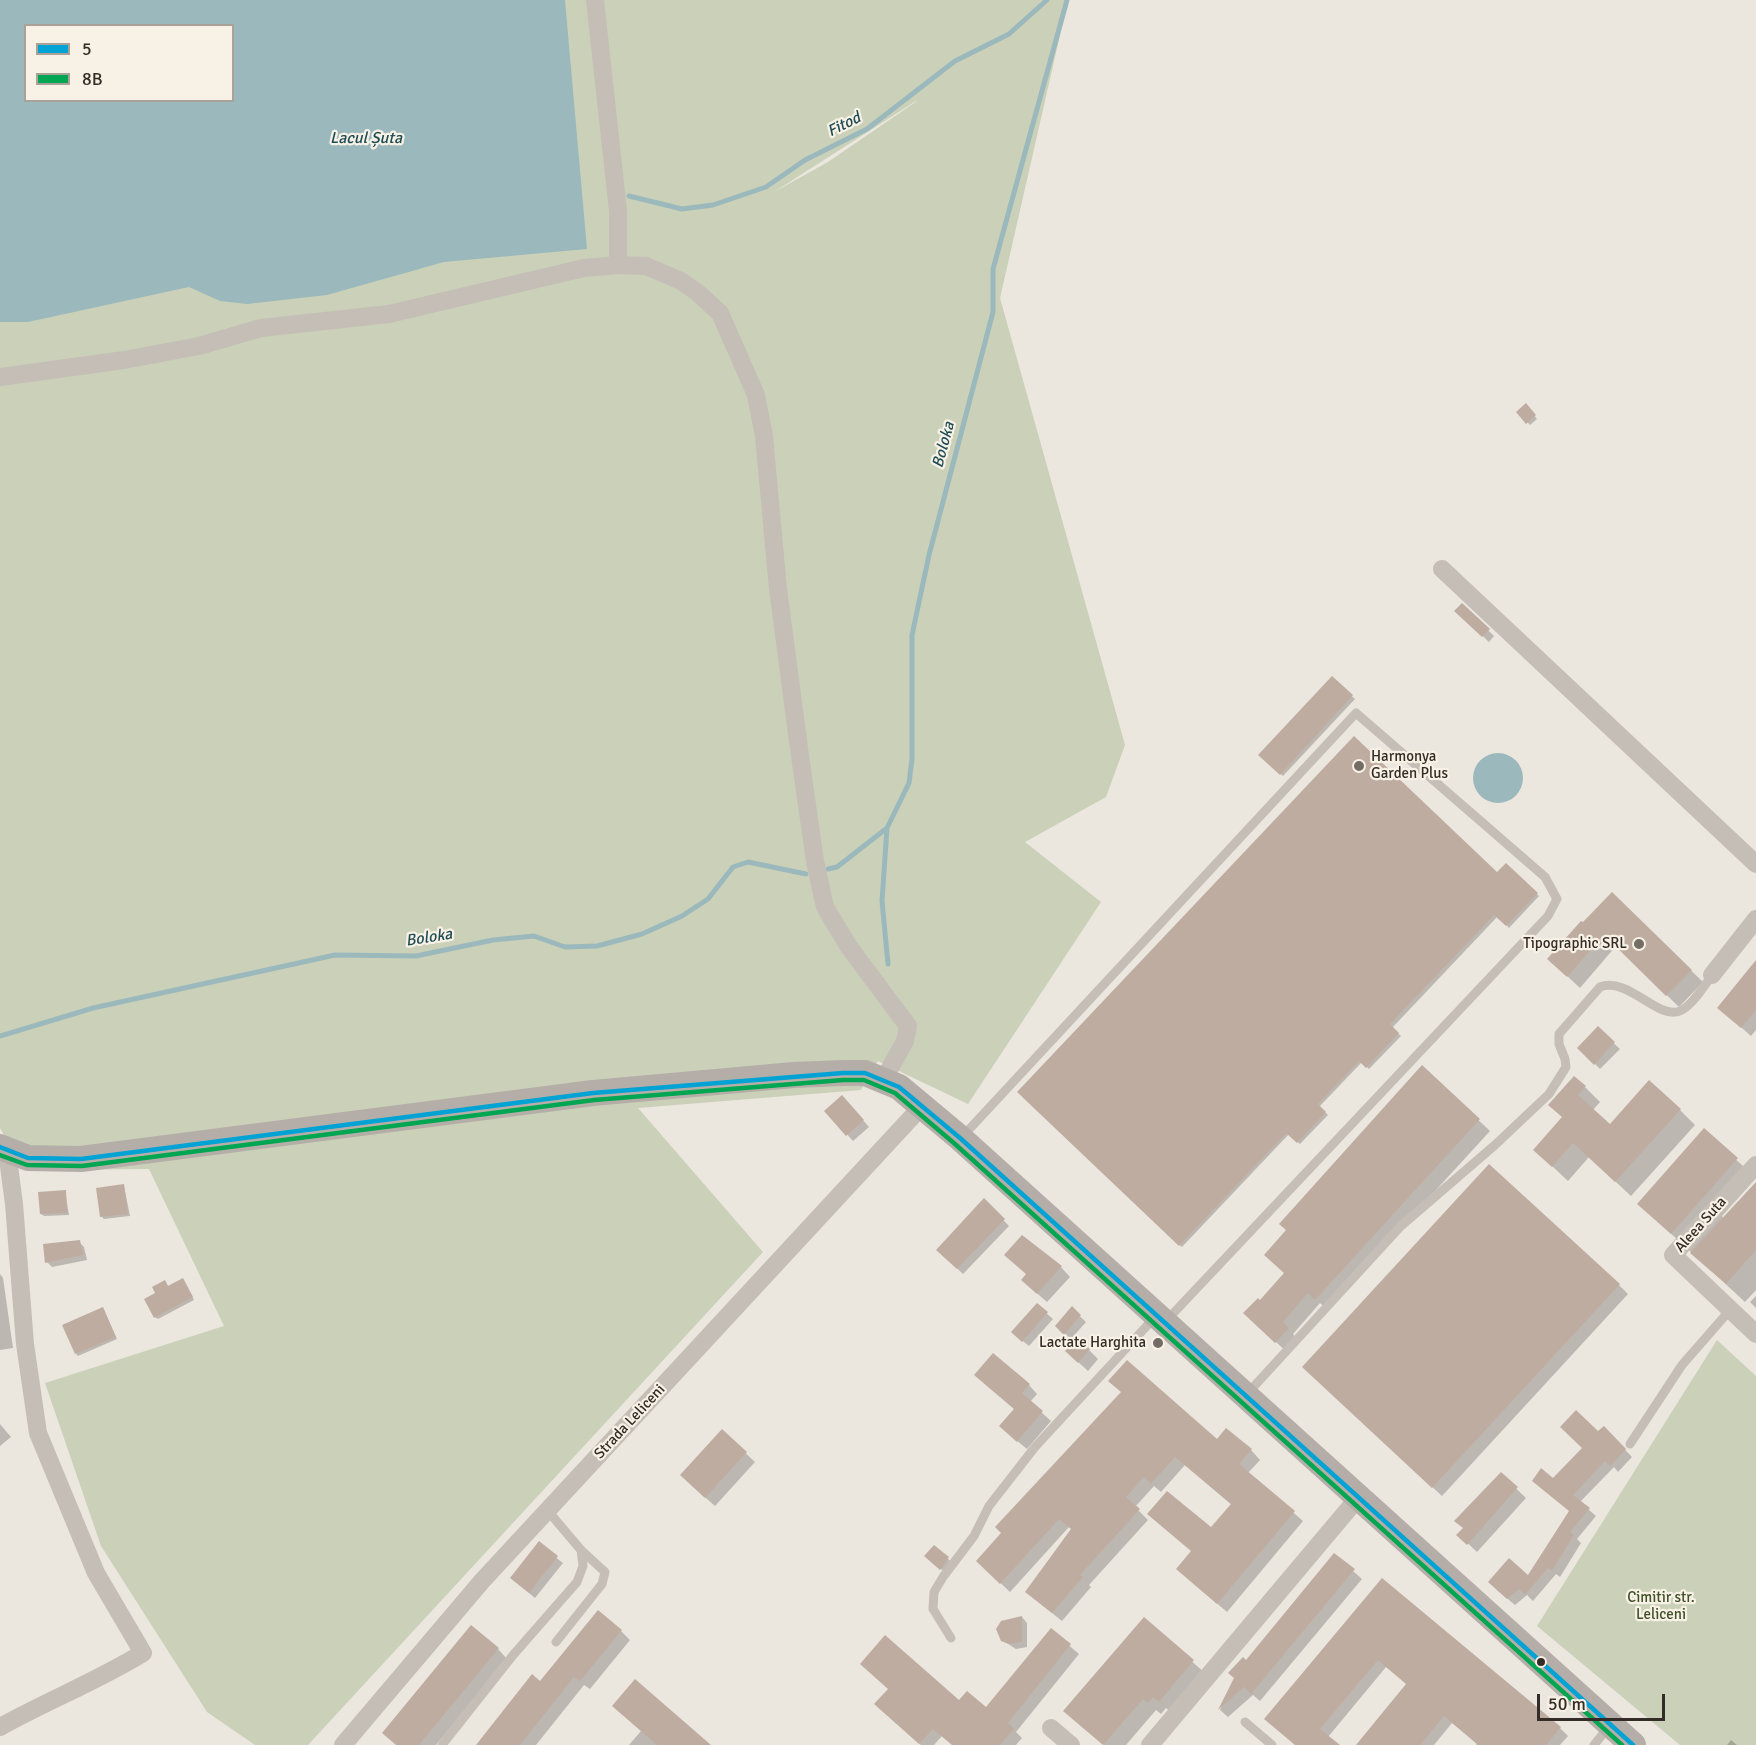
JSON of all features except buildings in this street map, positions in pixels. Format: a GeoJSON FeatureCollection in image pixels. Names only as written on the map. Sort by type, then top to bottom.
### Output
{"type":"FeatureCollection","features":[{"type":"Feature","properties":{"kind":"main road"},"geometry":{"type":"LineString","coordinates":[[3,1149],[28,1158],[81,1159],[593,1093],[794,1075],[865,1073],[884,1079],[923,1105],[1246,1395],[1357,1499],[1633,1745]]}},
{"type":"Feature","properties":{"kind":"street"},"geometry":{"type":"LineString","coordinates":[[595,0],[618,211],[618,265]]}},
{"type":"Feature","properties":{"kind":"street"},"geometry":{"type":"LineString","coordinates":[[0,377],[199,346],[261,328],[389,314],[584,268],[618,265],[646,267],[660,271],[698,292],[720,314],[756,395],[764,436],[778,589],[791,687],[815,861],[825,907],[849,947],[908,1026],[905,1041],[884,1079]]}},
{"type":"Feature","properties":{"kind":"street"},"geometry":{"type":"LineString","coordinates":[[1442,569],[1756,864]]}},
{"type":"Feature","properties":{"kind":"street"},"geometry":{"type":"LineString","coordinates":[[1713,975],[1756,919]]}},
{"type":"Feature","properties":{"kind":"street","name":"Strada Leliceni"},"geometry":{"type":"LineString","coordinates":[[343,1745],[482,1581],[923,1105]]}},
{"type":"Feature","properties":{"kind":"street"},"geometry":{"type":"LineString","coordinates":[[0,1727],[43,1704],[104,1677],[143,1653],[96,1574],[38,1433],[24,1344],[14,1204],[3,1149]]}},
{"type":"Feature","properties":{"kind":"street","name":"Aleea Suta"},"geometry":{"type":"LineString","coordinates":[[1756,1165],[1673,1255],[1756,1334]]}},
{"type":"Feature","properties":{"kind":"street"},"geometry":{"type":"LineString","coordinates":[[1150,1745],[1357,1499]]}},
{"type":"Feature","properties":{"kind":"street"},"geometry":{"type":"LineString","coordinates":[[1051,1728],[1071,1745]]}},
{"type":"Feature","properties":{"kind":"lane"},"geometry":{"type":"LineString","coordinates":[[951,1638],[933,1609],[934,1592],[969,1544],[979,1521],[1035,1447],[1548,915],[1557,898],[1545,877],[1356,713],[960,1138]]}},
{"type":"Feature","properties":{"kind":"lane"},"geometry":{"type":"LineString","coordinates":[[1246,1395],[1401,1226],[1495,1145],[1549,1094],[1566,1067],[1559,1044],[1559,1034],[1600,987],[1609,983],[1628,989],[1663,1011],[1675,1013],[1683,1010],[1697,996],[1713,975]]}},
{"type":"Feature","properties":{"kind":"lane"},"geometry":{"type":"LineString","coordinates":[[1630,1444],[1682,1365],[1730,1310]]}},
{"type":"Feature","properties":{"kind":"lane"},"geometry":{"type":"LineString","coordinates":[[548,1511],[605,1572],[602,1584],[556,1642]]}},
{"type":"Feature","properties":{"kind":"lane"},"geometry":{"type":"LineString","coordinates":[[442,1745],[514,1654],[577,1582],[583,1566],[582,1550]]}},
{"type":"Feature","properties":{"kind":"lane"},"geometry":{"type":"LineString","coordinates":[[1245,1722],[1272,1745]]}},
{"type":"Feature","properties":{"kind":"lane"},"geometry":{"type":"LineString","coordinates":[[1594,1745],[1610,1725]]}},
{"type":"Feature","properties":{"kind":"green space"},"geometry":{"type":"Polygon","coordinates":[[[0,0],[1068,0],[1000,298],[1125,745],[1106,797],[1025,842],[1101,902],[968,1104],[878,1061],[861,1090],[638,1108],[763,1252],[308,1745],[255,1745],[207,1712],[101,1546],[45,1383],[224,1326],[149,1169],[24,1170],[0,1128],[0,0]],[[917,101],[774,192],[828,162],[917,101]]]}},
{"type":"Feature","properties":{"kind":"green space","name":"Cimitir str. Leliceni"},"geometry":{"type":"Polygon","coordinates":[[[1717,1340],[1756,1376],[1756,1745],[1680,1745],[1537,1626],[1717,1340]]]}},
{"type":"Feature","properties":{"kind":"water","name":"Lacul Șuta"},"geometry":{"type":"Polygon","coordinates":[[[0,0],[565,0],[587,249],[444,262],[327,295],[247,304],[220,301],[189,287],[28,322],[0,322],[0,0]]]}},
{"type":"Feature","properties":{"kind":"water"},"geometry":{"type":"Polygon","coordinates":[[[1493,753],[1503,753],[1516,760],[1523,773],[1523,783],[1516,796],[1503,803],[1493,803],[1484,799],[1477,792],[1473,783],[1473,773],[1477,764],[1484,757],[1493,753]]]}},
{"type":"Feature","properties":{"kind":"waterway","name":"Fitod"},"geometry":{"type":"LineString","coordinates":[[629,196],[682,209],[713,205],[766,187],[805,160],[867,129],[955,61],[1009,34],[1047,0]]}},
{"type":"Feature","properties":{"kind":"waterway","name":"Boloka"},"geometry":{"type":"LineString","coordinates":[[828,869],[837,867],[887,828],[909,783],[912,759],[912,635],[929,555],[993,312],[993,269],[1067,0]]}},
{"type":"Feature","properties":{"kind":"waterway"},"geometry":{"type":"LineString","coordinates":[[887,828],[882,901],[888,964]]}},
{"type":"Feature","properties":{"kind":"waterway","name":"Boloka"},"geometry":{"type":"LineString","coordinates":[[0,1036],[93,1008],[335,955],[416,956],[493,940],[534,936],[565,947],[597,946],[642,934],[682,916],[708,899],[733,867],[748,862],[806,874]]}},
{"type":"Feature","properties":{"kind":"transit line","name":"5"},"geometry":{"type":"LineString","coordinates":[[0,1147],[28,1158],[81,1159],[593,1093],[865,1073],[899,1087],[960,1138],[1633,1745]]}},
{"type":"Feature","properties":{"kind":"transit line","name":"8B"},"geometry":{"type":"LineString","coordinates":[[0,1155],[27,1165],[82,1166],[594,1100],[864,1080],[895,1093],[955,1144],[1622,1745]]}},
{"type":"Feature","properties":{"kind":"place","name":"Harmonya Garden Plus"},"geometry":{"type":"Point","coordinates":[1359,766]}},
{"type":"Feature","properties":{"kind":"place","name":"Tipographic SRL"},"geometry":{"type":"Point","coordinates":[1639,944]}},
{"type":"Feature","properties":{"kind":"place","name":"Lactate Harghita"},"geometry":{"type":"Point","coordinates":[1158,1343]}}]}
